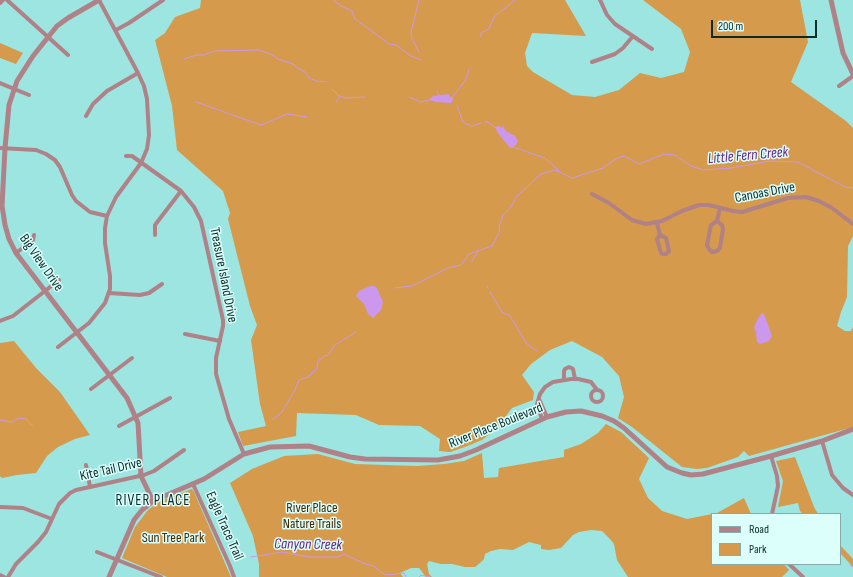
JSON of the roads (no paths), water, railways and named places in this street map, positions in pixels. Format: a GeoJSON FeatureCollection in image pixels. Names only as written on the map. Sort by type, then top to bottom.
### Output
{"type":"FeatureCollection","features":[{"type":"Feature","properties":{"kind":"street"},"geometry":{"type":"LineString","coordinates":[[0,3],[3,0]]}},
{"type":"Feature","properties":{"kind":"street"},"geometry":{"type":"LineString","coordinates":[[7,0],[68,55]]}},
{"type":"Feature","properties":{"kind":"street"},"geometry":{"type":"LineString","coordinates":[[58,347],[94,318],[105,303],[109,293],[110,276],[105,243],[107,216],[116,197],[141,163],[149,135],[147,99],[144,86],[99,0]]}},
{"type":"Feature","properties":{"kind":"street","name":"Big View Drive"},"geometry":{"type":"LineString","coordinates":[[99,0],[68,18],[48,36],[22,71],[9,105],[2,148],[2,206],[9,239],[16,253],[127,398],[138,423],[141,476],[152,501]]}},
{"type":"Feature","properties":{"kind":"street"},"geometry":{"type":"LineString","coordinates":[[116,30],[163,0]]}},
{"type":"Feature","properties":{"kind":"street"},"geometry":{"type":"LineString","coordinates":[[600,0],[611,20],[652,49]]}},
{"type":"Feature","properties":{"kind":"street"},"geometry":{"type":"LineString","coordinates":[[831,0],[843,53],[853,75],[839,86]]}},
{"type":"Feature","properties":{"kind":"street"},"geometry":{"type":"LineString","coordinates":[[592,62],[616,54],[633,36]]}},
{"type":"Feature","properties":{"kind":"street"},"geometry":{"type":"LineString","coordinates":[[86,116],[93,104],[107,91],[138,73]]}},
{"type":"Feature","properties":{"kind":"street"},"geometry":{"type":"LineString","coordinates":[[0,83],[29,95]]}},
{"type":"Feature","properties":{"kind":"street"},"geometry":{"type":"LineString","coordinates":[[2,148],[36,150],[46,154],[55,160],[60,167],[76,201],[90,212],[107,216]]}},
{"type":"Feature","properties":{"kind":"street","name":"Treasure Island Drive"},"geometry":{"type":"LineString","coordinates":[[126,156],[132,156],[181,191],[194,206],[201,221],[224,320],[216,358],[216,374],[229,419],[244,454]]}},
{"type":"Feature","properties":{"kind":"street"},"geometry":{"type":"LineString","coordinates":[[155,235],[156,225],[181,191]]}},
{"type":"Feature","properties":{"kind":"street","name":"Canoas Drive"},"geometry":{"type":"LineString","coordinates":[[592,194],[609,203],[632,220],[646,224],[657,223],[698,205],[709,205],[733,212],[742,212],[788,198],[806,197],[819,201],[832,208],[853,224]]}},
{"type":"Feature","properties":{"kind":"street"},"geometry":{"type":"LineString","coordinates":[[718,220],[722,225],[723,230],[720,248],[717,251],[712,252],[707,245],[709,234],[711,225],[718,220],[720,208]]}},
{"type":"Feature","properties":{"kind":"street"},"geometry":{"type":"LineString","coordinates":[[657,223],[660,235],[657,239],[661,253],[666,254],[669,251],[666,238],[660,235]]}},
{"type":"Feature","properties":{"kind":"street"},"geometry":{"type":"LineString","coordinates":[[16,253],[33,240],[34,235]]}},
{"type":"Feature","properties":{"kind":"street"},"geometry":{"type":"LineString","coordinates":[[0,321],[13,316],[59,280]]}},
{"type":"Feature","properties":{"kind":"street"},"geometry":{"type":"LineString","coordinates":[[109,293],[140,295],[149,293],[162,284]]}},
{"type":"Feature","properties":{"kind":"street"},"geometry":{"type":"LineString","coordinates":[[185,334],[220,341]]}},
{"type":"Feature","properties":{"kind":"street"},"geometry":{"type":"LineString","coordinates":[[91,389],[132,358]]}},
{"type":"Feature","properties":{"kind":"street"},"geometry":{"type":"LineString","coordinates":[[564,379],[564,371],[569,367],[573,369],[575,379]]}},
{"type":"Feature","properties":{"kind":"street"},"geometry":{"type":"LineString","coordinates":[[544,418],[537,404],[542,390],[548,384],[564,379],[575,379],[591,382],[597,390]]}},
{"type":"Feature","properties":{"kind":"street"},"geometry":{"type":"LineString","coordinates":[[119,426],[170,398]]}},
{"type":"Feature","properties":{"kind":"street","name":"River Place Boulevard"},"geometry":{"type":"LineString","coordinates":[[109,577],[134,520],[152,501],[193,484],[244,454],[270,447],[309,446],[350,457],[365,459],[438,460],[460,456],[476,450],[544,418],[566,412],[581,412],[602,416],[624,428],[667,467],[682,474],[703,474],[822,441],[853,429]]}},
{"type":"Feature","properties":{"kind":"street"},"geometry":{"type":"LineString","coordinates":[[822,441],[832,475],[843,488],[853,495]]}},
{"type":"Feature","properties":{"kind":"street","name":"Kite Tail Drive"},"geometry":{"type":"LineString","coordinates":[[8,577],[16,564],[46,532],[59,504],[65,496],[76,490],[90,486],[141,476],[154,471],[184,450]]}},
{"type":"Feature","properties":{"kind":"street"},"geometry":{"type":"LineString","coordinates":[[771,456],[777,476],[778,486],[772,513]]}},
{"type":"Feature","properties":{"kind":"street"},"geometry":{"type":"LineString","coordinates":[[86,465],[90,486]]}},
{"type":"Feature","properties":{"kind":"street","name":"Eagle Trace Trail"},"geometry":{"type":"LineString","coordinates":[[193,484],[234,577]]}},
{"type":"Feature","properties":{"kind":"street"},"geometry":{"type":"LineString","coordinates":[[0,508],[24,508],[52,519]]}},
{"type":"Feature","properties":{"kind":"street"},"geometry":{"type":"LineString","coordinates":[[97,552],[161,577]]}},
{"type":"Feature","properties":{"kind":"street"},"geometry":{"type":"LineString","coordinates":[[791,565],[802,577]]}},
{"type":"Feature","properties":{"kind":"street"},"geometry":{"type":"LineString","coordinates":[[0,575],[4,577]]}},
{"type":"Feature","properties":{"kind":"waterway"},"geometry":{"type":"LineString","coordinates":[[333,0],[352,11],[354,18],[389,44],[396,45],[411,56],[421,59]]}},
{"type":"Feature","properties":{"kind":"waterway"},"geometry":{"type":"LineString","coordinates":[[419,0],[411,32],[412,39],[419,52]]}},
{"type":"Feature","properties":{"kind":"waterway"},"geometry":{"type":"LineString","coordinates":[[481,37],[481,33],[489,29],[494,17],[515,0]]}},
{"type":"Feature","properties":{"kind":"waterway"},"geometry":{"type":"LineString","coordinates":[[184,59],[196,55],[204,55],[214,51],[258,50],[293,64],[305,72],[309,78],[316,81],[327,82]]}},
{"type":"Feature","properties":{"kind":"waterway"},"geometry":{"type":"LineString","coordinates":[[452,98],[466,79],[469,69]]}},
{"type":"Feature","properties":{"kind":"waterway"},"geometry":{"type":"LineString","coordinates":[[332,89],[339,96],[346,98],[365,97]]}},
{"type":"Feature","properties":{"kind":"waterway"},"geometry":{"type":"LineString","coordinates":[[437,91],[439,96]]}},
{"type":"Feature","properties":{"kind":"waterway"},"geometry":{"type":"LineString","coordinates":[[336,102],[339,97]]}},
{"type":"Feature","properties":{"kind":"waterway"},"geometry":{"type":"LineString","coordinates":[[409,97],[421,102],[429,100]]}},
{"type":"Feature","properties":{"kind":"waterway"},"geometry":{"type":"LineString","coordinates":[[196,102],[261,125],[287,114],[307,117]]}},
{"type":"Feature","properties":{"kind":"waterway"},"geometry":{"type":"LineString","coordinates":[[457,105],[464,123],[472,126],[481,123]]}},
{"type":"Feature","properties":{"kind":"waterway"},"geometry":{"type":"LineString","coordinates":[[485,122],[488,122],[498,130]]}},
{"type":"Feature","properties":{"kind":"waterway"},"geometry":{"type":"LineString","coordinates":[[513,147],[545,158],[559,171]]}},
{"type":"Feature","properties":{"kind":"waterway","name":"Little Fern Creek"},"geometry":{"type":"LineString","coordinates":[[394,288],[412,286],[448,268],[461,265],[469,254],[492,246],[500,231],[499,226],[502,217],[517,196],[541,174],[555,170],[572,178],[603,168],[617,158],[624,156],[639,164],[664,154],[675,155],[691,166],[703,170],[731,168],[770,161],[798,162],[845,187],[853,188]]}},
{"type":"Feature","properties":{"kind":"waterway","name":"Little Fern Creek"},"geometry":{"type":"LineString","coordinates":[[472,261],[478,251]]}},
{"type":"Feature","properties":{"kind":"waterway"},"geometry":{"type":"LineString","coordinates":[[490,292],[502,312],[510,316],[527,344],[537,351]]}},
{"type":"Feature","properties":{"kind":"waterway","name":"Little Fern Creek"},"geometry":{"type":"LineString","coordinates":[[272,420],[282,412],[299,380],[308,377],[317,368],[318,361],[324,356],[328,355],[335,345],[356,332]]}},
{"type":"Feature","properties":{"kind":"waterway"},"geometry":{"type":"LineString","coordinates":[[0,420],[11,422],[19,418],[26,419],[33,426]]}},
{"type":"Feature","properties":{"kind":"waterway","name":"Canyon Creek"},"geometry":{"type":"LineString","coordinates":[[251,557],[282,552],[309,557],[338,557],[344,554],[365,564],[374,566],[386,575],[404,573],[406,577]]}},
{"type":"Feature","properties":{"kind":"waterway","name":"Canyon Creek"},"geometry":{"type":"LineString","coordinates":[[419,577],[421,575],[430,577]]}},
{"type":"Feature","properties":{"kind":"district","name":"RIVER PLACE"},"geometry":{"type":"Point","coordinates":[153,501]}},
{"type":"Feature","properties":{"kind":"park label","name":"River Place Nature Trails"},"geometry":{"type":"Point","coordinates":[312,516]}},
{"type":"Feature","properties":{"kind":"park label","name":"Sun Tree Park"},"geometry":{"type":"Point","coordinates":[173,538]}}]}
